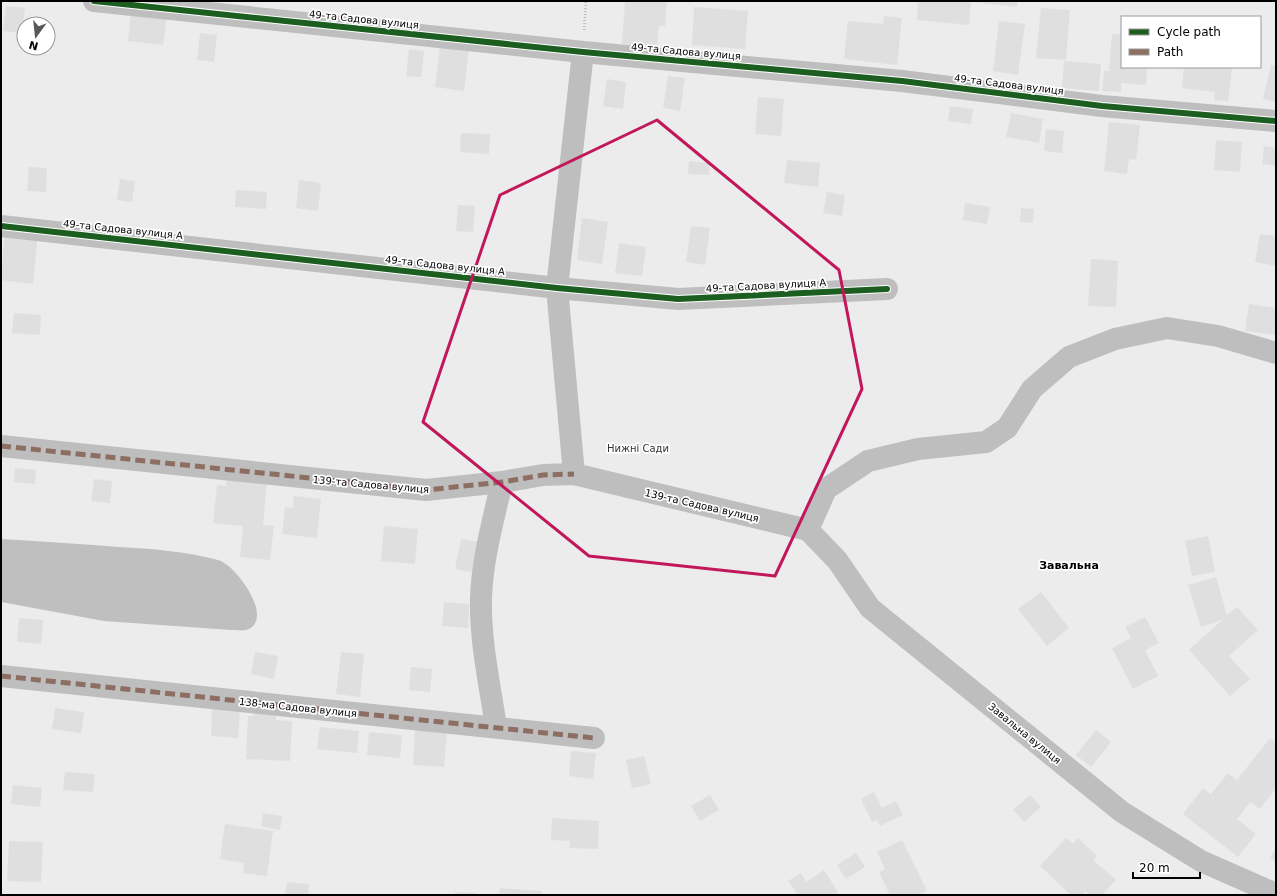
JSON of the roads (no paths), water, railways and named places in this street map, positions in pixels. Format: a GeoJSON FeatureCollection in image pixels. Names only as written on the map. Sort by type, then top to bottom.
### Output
{"type":"FeatureCollection","features":[{"type":"Feature","properties":{"kind":"street","name":"49-та Садова вулиця"},"geometry":{"type":"LineString","coordinates":[[94,1],[583,52],[902,81],[1102,106],[1276,121]]}},
{"type":"Feature","properties":{"kind":"street"},"geometry":{"type":"LineString","coordinates":[[574,474],[557,288],[583,52]]}},
{"type":"Feature","properties":{"kind":"street","name":"49-та Садова вулиця А"},"geometry":{"type":"LineString","coordinates":[[1,226],[557,288],[678,299],[887,289]]}},
{"type":"Feature","properties":{"kind":"street"},"geometry":{"type":"LineString","coordinates":[[808,530],[826,489],[868,461],[918,449],[986,442],[1006,428],[1032,389],[1069,357],[1115,339],[1167,328],[1218,336],[1276,353]]}},
{"type":"Feature","properties":{"kind":"street","name":"139-та Садова вулиця"},"geometry":{"type":"LineString","coordinates":[[1,446],[426,490],[502,482],[542,475],[574,474],[808,530]]}},
{"type":"Feature","properties":{"kind":"street"},"geometry":{"type":"LineString","coordinates":[[496,727],[484,648],[481,600],[485,555],[502,482]]}},
{"type":"Feature","properties":{"kind":"street","name":"Завальна вулиця"},"geometry":{"type":"LineString","coordinates":[[808,530],[837,560],[870,608],[1122,812],[1202,861],[1276,894]]}},
{"type":"Feature","properties":{"kind":"street","name":"138-ма Садова вулиця"},"geometry":{"type":"LineString","coordinates":[[1,676],[594,738]]}},
{"type":"Feature","properties":{"kind":"district","name":"Завальна"},"geometry":{"type":"Point","coordinates":[1069,565]}},
{"type":"Feature","properties":{"kind":"park label","name":"Нижні Сади"},"geometry":{"type":"Point","coordinates":[638,448]}}]}
